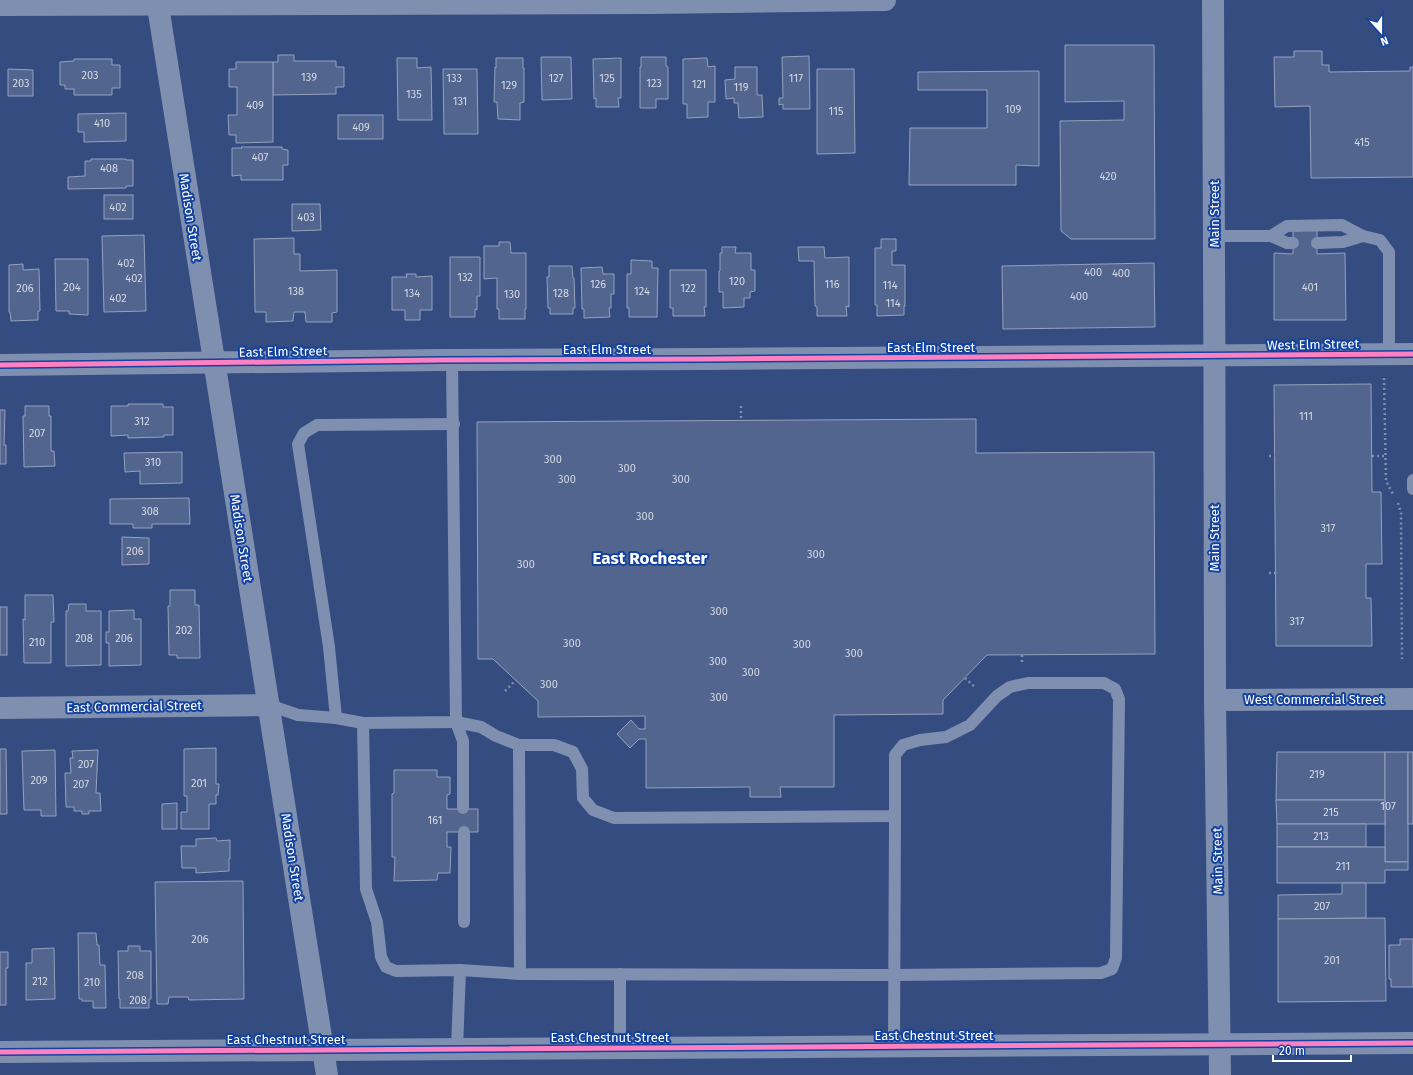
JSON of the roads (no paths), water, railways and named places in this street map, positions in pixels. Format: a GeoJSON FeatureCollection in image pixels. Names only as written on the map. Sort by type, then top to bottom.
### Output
{"type":"FeatureCollection","features":[{"type":"Feature","properties":{"kind":"street"},"geometry":{"type":"LineString","coordinates":[[0,5],[157,2],[885,0]]}},
{"type":"Feature","properties":{"kind":"street","name":"Main Street"},"geometry":{"type":"LineString","coordinates":[[1213,0],[1215,236],[1215,700],[1220,1075]]}},
{"type":"Feature","properties":{"kind":"street","name":"Madison Street"},"geometry":{"type":"LineString","coordinates":[[157,2],[327,1075]]}},
{"type":"Feature","properties":{"kind":"street","name":"West Elm Street"},"geometry":{"type":"LineString","coordinates":[[1214,356],[1413,354]]}},
{"type":"Feature","properties":{"kind":"street","name":"East Elm Street"},"geometry":{"type":"LineString","coordinates":[[0,365],[452,360],[1214,356]]}},
{"type":"Feature","properties":{"kind":"street","name":"West Commercial Street"},"geometry":{"type":"LineString","coordinates":[[1215,700],[1413,699]]}},
{"type":"Feature","properties":{"kind":"street","name":"East Commercial Street"},"geometry":{"type":"LineString","coordinates":[[0,708],[269,705]]}},
{"type":"Feature","properties":{"kind":"street","name":"East Chestnut Street"},"geometry":{"type":"LineString","coordinates":[[0,1052],[1413,1043]]}},
{"type":"Feature","properties":{"kind":"lane"},"geometry":{"type":"LineString","coordinates":[[1271,236],[1287,226],[1342,225],[1363,236],[1380,240],[1389,252],[1389,354]]}},
{"type":"Feature","properties":{"kind":"lane"},"geometry":{"type":"LineString","coordinates":[[1215,236],[1271,236],[1293,243]]}},
{"type":"Feature","properties":{"kind":"lane"},"geometry":{"type":"LineString","coordinates":[[1317,243],[1342,242],[1363,236]]}},
{"type":"Feature","properties":{"kind":"lane"},"geometry":{"type":"LineString","coordinates":[[452,360],[454,424],[456,722],[463,741],[463,808]]}},
{"type":"Feature","properties":{"kind":"lane"},"geometry":{"type":"LineString","coordinates":[[336,718],[329,647],[298,444],[304,433],[317,425],[454,424]]}},
{"type":"Feature","properties":{"kind":"lane"},"geometry":{"type":"LineString","coordinates":[[1413,480],[1413,489]]}},
{"type":"Feature","properties":{"kind":"lane"},"geometry":{"type":"LineString","coordinates":[[363,723],[366,889],[377,922],[382,957],[386,967],[396,971],[460,970],[520,974],[895,975],[1101,973],[1112,969],[1116,958],[1119,699],[1115,689],[1104,683],[1028,683],[1010,687],[997,696],[970,725],[946,737],[920,740],[903,745],[895,755],[895,975],[894,1046]]}},
{"type":"Feature","properties":{"kind":"lane"},"geometry":{"type":"LineString","coordinates":[[269,705],[298,715],[336,718],[363,723],[456,722],[481,727],[496,736],[519,745],[554,745],[573,752],[582,769],[583,798],[593,810],[614,818],[895,816]]}},
{"type":"Feature","properties":{"kind":"lane"},"geometry":{"type":"LineString","coordinates":[[519,745],[520,974]]}},
{"type":"Feature","properties":{"kind":"lane"},"geometry":{"type":"LineString","coordinates":[[464,832],[464,922]]}},
{"type":"Feature","properties":{"kind":"lane"},"geometry":{"type":"LineString","coordinates":[[457,1049],[460,970]]}},
{"type":"Feature","properties":{"kind":"lane"},"geometry":{"type":"LineString","coordinates":[[620,974],[620,1048]]}},
{"type":"Feature","properties":{"kind":"district","name":"East Rochester"},"geometry":{"type":"Point","coordinates":[650,558]}}]}
